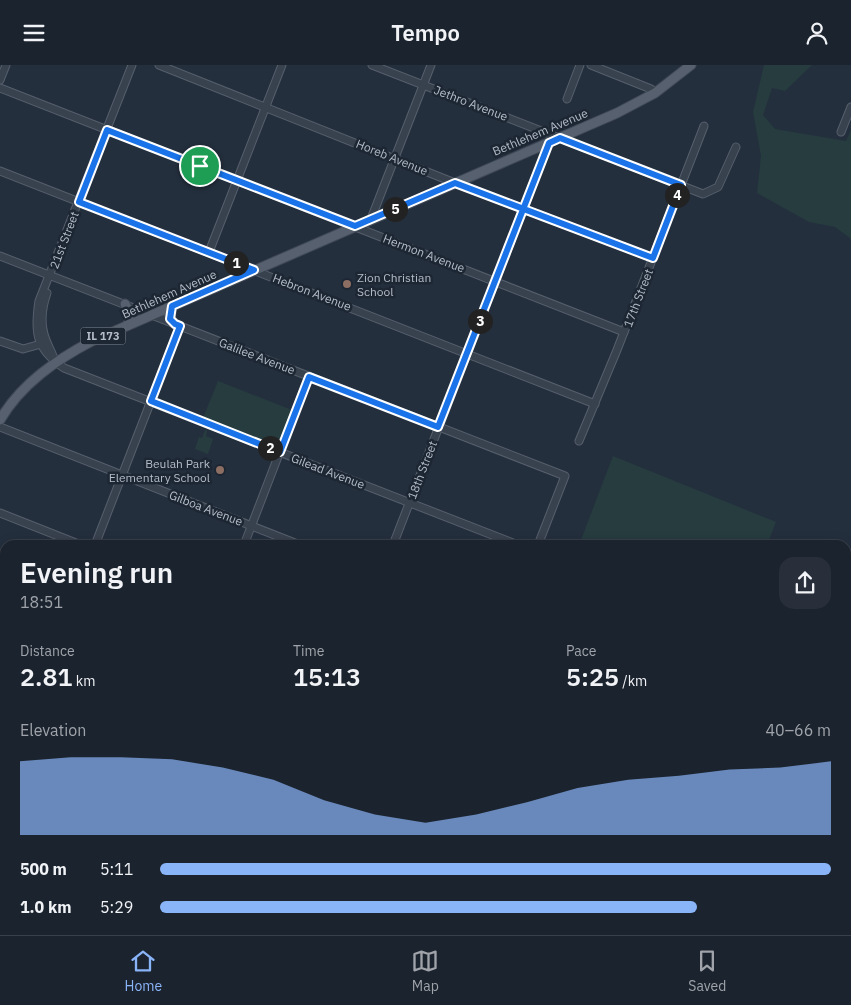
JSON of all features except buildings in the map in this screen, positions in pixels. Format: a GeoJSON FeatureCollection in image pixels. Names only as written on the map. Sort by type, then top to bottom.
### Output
{"type":"FeatureCollection","features":[{"type":"Feature","properties":{"kind":"main road","name":"Bethlehem Avenue"},"geometry":{"type":"LineString","coordinates":[[0,420],[34,379],[56,362],[92,341],[617,113],[655,93],[691,65]]}},
{"type":"Feature","properties":{"kind":"main road"},"geometry":{"type":"LineString","coordinates":[[125,304],[130,313],[128,325]]}},
{"type":"Feature","properties":{"kind":"main road"},"geometry":{"type":"LineString","coordinates":[[172,306],[170,319],[178,325]]}},
{"type":"Feature","properties":{"kind":"street"},"geometry":{"type":"LineString","coordinates":[[0,80],[6,65]]}},
{"type":"Feature","properties":{"kind":"street","name":"21st Street"},"geometry":{"type":"LineString","coordinates":[[44,342],[38,334],[38,313],[45,285],[51,275],[132,65]]}},
{"type":"Feature","properties":{"kind":"street","name":"Horeb Avenue"},"geometry":{"type":"LineString","coordinates":[[159,65],[455,183],[653,258]]}},
{"type":"Feature","properties":{"kind":"street"},"geometry":{"type":"LineString","coordinates":[[209,252],[282,65]]}},
{"type":"Feature","properties":{"kind":"street","name":"Jethro Avenue"},"geometry":{"type":"LineString","coordinates":[[372,65],[703,194],[714,195],[736,147]]}},
{"type":"Feature","properties":{"kind":"street"},"geometry":{"type":"LineString","coordinates":[[371,219],[431,65]]}},
{"type":"Feature","properties":{"kind":"street"},"geometry":{"type":"LineString","coordinates":[[567,99],[580,65]]}},
{"type":"Feature","properties":{"kind":"street"},"geometry":{"type":"LineString","coordinates":[[591,65],[651,89],[655,93]]}},
{"type":"Feature","properties":{"kind":"street","name":"Hermon Avenue"},"geometry":{"type":"LineString","coordinates":[[0,88],[624,332]]}},
{"type":"Feature","properties":{"kind":"street"},"geometry":{"type":"LineString","coordinates":[[841,132],[851,107]]}},
{"type":"Feature","properties":{"kind":"street","name":"17th Street"},"geometry":{"type":"LineString","coordinates":[[579,441],[624,332],[704,126]]}},
{"type":"Feature","properties":{"kind":"street","name":"18th Street"},"geometry":{"type":"LineString","coordinates":[[395,540],[549,143]]}},
{"type":"Feature","properties":{"kind":"street","name":"Hebron Avenue"},"geometry":{"type":"LineString","coordinates":[[0,171],[595,404]]}},
{"type":"Feature","properties":{"kind":"street","name":"Galilee Avenue"},"geometry":{"type":"LineString","coordinates":[[0,255],[565,477],[540,540]]}},
{"type":"Feature","properties":{"kind":"street"},"geometry":{"type":"LineString","coordinates":[[97,540],[151,401],[178,325]]}},
{"type":"Feature","properties":{"kind":"street"},"geometry":{"type":"LineString","coordinates":[[0,341],[23,349],[44,342],[54,354],[56,362]]}},
{"type":"Feature","properties":{"kind":"street","name":"Gilead Avenue"},"geometry":{"type":"LineString","coordinates":[[56,362],[64,367],[505,540]]}},
{"type":"Feature","properties":{"kind":"street"},"geometry":{"type":"LineString","coordinates":[[246,540],[309,377]]}},
{"type":"Feature","properties":{"kind":"street","name":"Gilboa Avenue"},"geometry":{"type":"LineString","coordinates":[[0,427],[287,540]]}},
{"type":"Feature","properties":{"kind":"street"},"geometry":{"type":"LineString","coordinates":[[0,513],[68,540]]}},
{"type":"Feature","properties":{"kind":"green space"},"geometry":{"type":"Polygon","coordinates":[[[764,65],[812,65],[785,91],[772,88],[763,115],[775,129],[846,141],[851,130],[851,241],[850,238],[835,227],[809,222],[757,193],[761,156],[753,112],[764,65]]]}},
{"type":"Feature","properties":{"kind":"green space"},"geometry":{"type":"Polygon","coordinates":[[[218,381],[292,410],[279,444],[275,446],[203,418],[218,381]]]}},
{"type":"Feature","properties":{"kind":"green space"},"geometry":{"type":"Polygon","coordinates":[[[205,430],[207,431],[206,436],[213,439],[208,454],[195,449],[199,437],[202,438],[205,430]]]}},
{"type":"Feature","properties":{"kind":"green space"},"geometry":{"type":"Polygon","coordinates":[[[613,456],[776,522],[769,540],[581,540],[613,456]]]}},
{"type":"Feature","properties":{"kind":"place","name":"Zion Christian School"},"geometry":{"type":"Point","coordinates":[347,284]}},
{"type":"Feature","properties":{"kind":"place","name":"Beulah Park Elementary School"},"geometry":{"type":"Point","coordinates":[220,470]}},
{"type":"Feature","properties":{"kind":"route"},"geometry":{"type":"LineString","coordinates":[[200,166],[107,130],[79,202],[254,270],[172,306],[170,319],[180,326],[151,401],[280,452],[309,377],[438,427],[523,209],[549,143],[560,138],[681,185],[653,258],[523,209],[455,183],[355,226],[200,166]]}}]}
